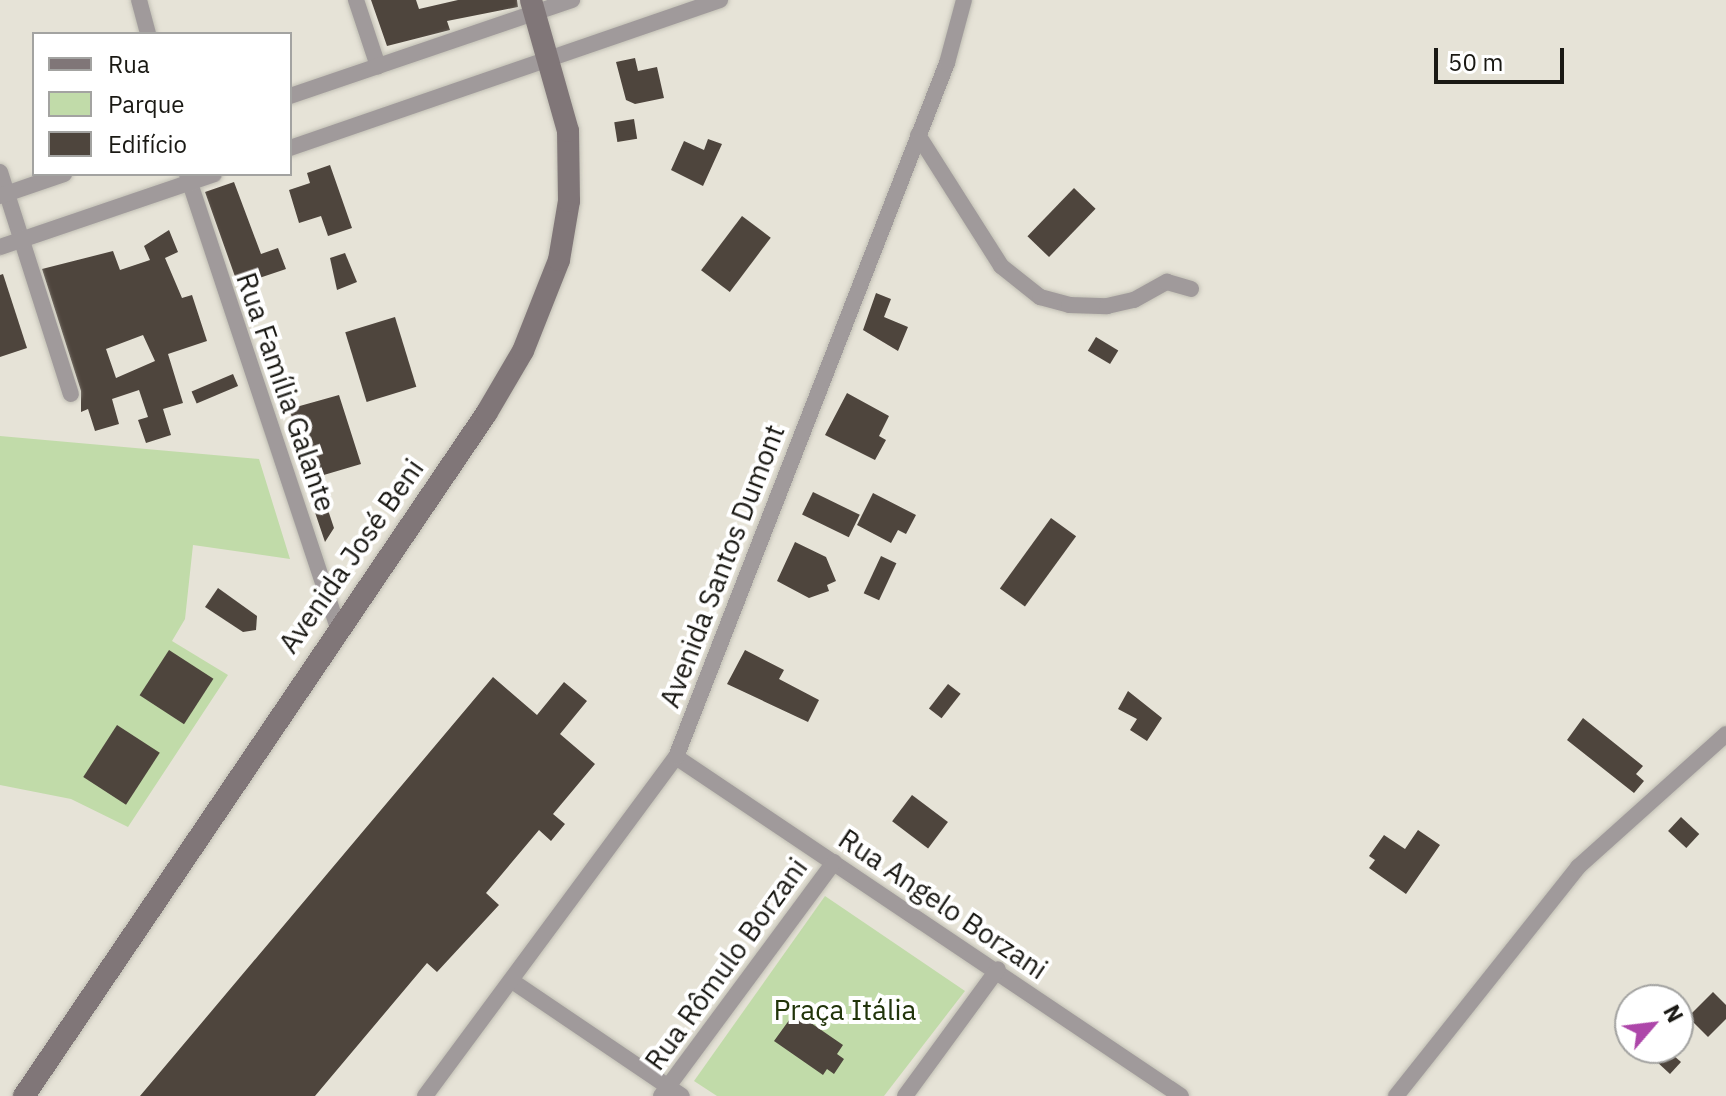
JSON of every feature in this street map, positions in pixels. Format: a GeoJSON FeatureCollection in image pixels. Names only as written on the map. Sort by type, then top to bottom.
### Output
{"type":"FeatureCollection","features":[{"type":"Feature","properties":{"kind":"main road","name":"Avenida José Beni"},"geometry":{"type":"LineString","coordinates":[[24,1096],[338,627],[486,414],[523,351],[559,260],[569,201],[568,131],[533,7]]}},
{"type":"Feature","properties":{"kind":"street"},"geometry":{"type":"LineString","coordinates":[[139,0],[147,32]]}},
{"type":"Feature","properties":{"kind":"street"},"geometry":{"type":"LineString","coordinates":[[356,0],[378,66]]}},
{"type":"Feature","properties":{"kind":"street"},"geometry":{"type":"LineString","coordinates":[[292,95],[533,7],[572,0]]}},
{"type":"Feature","properties":{"kind":"street"},"geometry":{"type":"LineString","coordinates":[[292,147],[720,0]]}},
{"type":"Feature","properties":{"kind":"street","name":"Avenida Santos Dumont"},"geometry":{"type":"LineString","coordinates":[[425,1096],[676,757],[918,135],[964,0]]}},
{"type":"Feature","properties":{"kind":"street"},"geometry":{"type":"LineString","coordinates":[[918,135],[1001,266],[1040,297],[1069,305],[1107,306],[1134,300],[1167,282],[1191,289]]}},
{"type":"Feature","properties":{"kind":"street"},"geometry":{"type":"LineString","coordinates":[[0,172],[4,195],[23,240],[71,394]]}},
{"type":"Feature","properties":{"kind":"street"},"geometry":{"type":"LineString","coordinates":[[4,195],[58,176]]}},
{"type":"Feature","properties":{"kind":"street"},"geometry":{"type":"LineString","coordinates":[[0,247],[188,178]]}},
{"type":"Feature","properties":{"kind":"street","name":"Rua Família Galante"},"geometry":{"type":"LineString","coordinates":[[188,178],[338,627]]}},
{"type":"Feature","properties":{"kind":"street"},"geometry":{"type":"LineString","coordinates":[[1396,1096],[1578,867],[1726,734]]}},
{"type":"Feature","properties":{"kind":"street","name":"Rua Angelo Borzani"},"geometry":{"type":"LineString","coordinates":[[676,757],[998,969],[1156,1090],[1181,1096]]}},
{"type":"Feature","properties":{"kind":"street","name":"Rua Rômulo Borzani"},"geometry":{"type":"LineString","coordinates":[[664,1091],[834,862]]}},
{"type":"Feature","properties":{"kind":"street"},"geometry":{"type":"LineString","coordinates":[[905,1096],[998,969]]}},
{"type":"Feature","properties":{"kind":"street"},"geometry":{"type":"LineString","coordinates":[[512,981],[664,1091],[682,1096]]}},
{"type":"Feature","properties":{"kind":"green space"},"geometry":{"type":"Polygon","coordinates":[[[0,436],[259,459],[290,559],[193,545],[185,619],[172,641],[228,675],[128,827],[71,799],[0,785],[0,436]]]}},
{"type":"Feature","properties":{"kind":"green space","name":"Praça Itália"},"geometry":{"type":"Polygon","coordinates":[[[825,896],[965,991],[884,1096],[717,1096],[694,1081],[825,896]]]}},
{"type":"Feature","properties":{"kind":"building"},"geometry":{"type":"Polygon","coordinates":[[[371,0],[416,0],[419,9],[458,0],[517,0],[518,7],[447,21],[450,30],[387,46],[371,0]]]}},
{"type":"Feature","properties":{"kind":"building"},"geometry":{"type":"Polygon","coordinates":[[[635,58],[638,71],[657,67],[664,98],[635,104],[626,100],[616,62],[635,58]]]}},
{"type":"Feature","properties":{"kind":"building"},"geometry":{"type":"Polygon","coordinates":[[[634,119],[637,139],[617,142],[614,122],[634,119]]]}},
{"type":"Feature","properties":{"kind":"building"},"geometry":{"type":"Polygon","coordinates":[[[708,139],[722,144],[703,186],[671,170],[684,141],[704,150],[708,139]]]}},
{"type":"Feature","properties":{"kind":"building"},"geometry":{"type":"Polygon","coordinates":[[[330,165],[352,228],[328,236],[321,216],[299,223],[289,190],[310,183],[307,173],[330,165]]]}},
{"type":"Feature","properties":{"kind":"building"},"geometry":{"type":"Polygon","coordinates":[[[234,182],[261,254],[278,248],[286,269],[238,285],[205,192],[234,182]]]}},
{"type":"Feature","properties":{"kind":"building"},"geometry":{"type":"Polygon","coordinates":[[[1074,188],[1096,209],[1049,257],[1027,236],[1074,188]]]}},
{"type":"Feature","properties":{"kind":"building"},"geometry":{"type":"Polygon","coordinates":[[[742,216],[771,238],[730,292],[701,270],[742,216]]]}},
{"type":"Feature","properties":{"kind":"building"},"geometry":{"type":"Polygon","coordinates":[[[169,230],[178,252],[165,258],[182,298],[192,295],[207,341],[168,354],[183,403],[163,409],[171,435],[146,443],[138,420],[148,417],[139,390],[112,399],[119,424],[95,431],[88,409],[81,412],[81,391],[42,269],[113,251],[120,270],[150,260],[144,246],[169,230]],[[143,335],[106,349],[116,378],[155,361],[143,335]]]}},
{"type":"Feature","properties":{"kind":"building"},"geometry":{"type":"Polygon","coordinates":[[[345,253],[357,282],[337,290],[330,258],[345,253]]]}},
{"type":"Feature","properties":{"kind":"building"},"geometry":{"type":"Polygon","coordinates":[[[3,274],[27,348],[0,357],[0,275],[3,274]]]}},
{"type":"Feature","properties":{"kind":"building"},"geometry":{"type":"Polygon","coordinates":[[[876,293],[891,299],[884,317],[908,327],[898,351],[863,330],[876,293]]]}},
{"type":"Feature","properties":{"kind":"building"},"geometry":{"type":"Polygon","coordinates":[[[395,317],[416,387],[367,402],[345,332],[395,317]]]}},
{"type":"Feature","properties":{"kind":"building"},"geometry":{"type":"Polygon","coordinates":[[[1096,337],[1118,350],[1110,364],[1088,351],[1096,337]]]}},
{"type":"Feature","properties":{"kind":"building"},"geometry":{"type":"Polygon","coordinates":[[[233,374],[238,386],[197,404],[192,392],[233,374]]]}},
{"type":"Feature","properties":{"kind":"building"},"geometry":{"type":"Polygon","coordinates":[[[847,393],[889,416],[879,436],[886,440],[875,460],[825,435],[847,393]]]}},
{"type":"Feature","properties":{"kind":"building"},"geometry":{"type":"Polygon","coordinates":[[[339,395],[361,464],[317,477],[334,528],[325,542],[302,474],[311,471],[289,409],[339,395]]]}},
{"type":"Feature","properties":{"kind":"building"},"geometry":{"type":"Polygon","coordinates":[[[813,492],[860,515],[849,537],[802,514],[813,492]]]}},
{"type":"Feature","properties":{"kind":"building"},"geometry":{"type":"Polygon","coordinates":[[[873,493],[916,515],[906,534],[898,530],[891,543],[857,525],[873,493]]]}},
{"type":"Feature","properties":{"kind":"building"},"geometry":{"type":"Polygon","coordinates":[[[1051,518],[1076,536],[1025,607],[1000,588],[1051,518]]]}},
{"type":"Feature","properties":{"kind":"building"},"geometry":{"type":"Polygon","coordinates":[[[795,542],[826,557],[836,581],[827,585],[829,591],[809,598],[777,581],[795,542]]]}},
{"type":"Feature","properties":{"kind":"building"},"geometry":{"type":"Polygon","coordinates":[[[881,556],[896,563],[879,600],[864,593],[881,556]]]}},
{"type":"Feature","properties":{"kind":"building"},"geometry":{"type":"Polygon","coordinates":[[[218,588],[257,616],[256,630],[243,632],[205,607],[218,588]]]}},
{"type":"Feature","properties":{"kind":"building"},"geometry":{"type":"Polygon","coordinates":[[[169,650],[213,679],[184,724],[140,695],[169,650]]]}},
{"type":"Feature","properties":{"kind":"building"},"geometry":{"type":"Polygon","coordinates":[[[745,650],[784,670],[779,679],[819,700],[808,722],[727,684],[745,650]]]}},
{"type":"Feature","properties":{"kind":"building"},"geometry":{"type":"Polygon","coordinates":[[[493,677],[537,715],[564,682],[587,701],[560,734],[595,764],[553,814],[565,824],[551,841],[539,830],[486,893],[499,905],[437,972],[427,963],[315,1096],[140,1096],[493,677]]]}},
{"type":"Feature","properties":{"kind":"building"},"geometry":{"type":"Polygon","coordinates":[[[948,684],[961,694],[942,718],[929,708],[948,684]]]}},
{"type":"Feature","properties":{"kind":"building"},"geometry":{"type":"Polygon","coordinates":[[[1128,691],[1162,718],[1147,741],[1130,730],[1137,719],[1118,709],[1128,691]]]}},
{"type":"Feature","properties":{"kind":"building"},"geometry":{"type":"Polygon","coordinates":[[[1583,718],[1643,766],[1636,774],[1644,781],[1634,793],[1567,740],[1583,718]]]}},
{"type":"Feature","properties":{"kind":"building"},"geometry":{"type":"Polygon","coordinates":[[[117,725],[160,753],[126,805],[83,777],[117,725]]]}},
{"type":"Feature","properties":{"kind":"building"},"geometry":{"type":"Polygon","coordinates":[[[912,795],[948,822],[928,848],[892,821],[912,795]]]}},
{"type":"Feature","properties":{"kind":"building"},"geometry":{"type":"Polygon","coordinates":[[[1681,817],[1699,834],[1686,848],[1668,831],[1681,817]]]}},
{"type":"Feature","properties":{"kind":"building"},"geometry":{"type":"Polygon","coordinates":[[[1418,830],[1440,845],[1406,894],[1369,868],[1375,860],[1369,856],[1384,835],[1405,849],[1418,830]]]}},
{"type":"Feature","properties":{"kind":"building"},"geometry":{"type":"Polygon","coordinates":[[[1713,992],[1726,1005],[1726,1019],[1708,1037],[1694,1023],[1694,1011],[1713,992]]]}},
{"type":"Feature","properties":{"kind":"building"},"geometry":{"type":"Polygon","coordinates":[[[795,1012],[843,1045],[837,1054],[844,1059],[834,1074],[827,1069],[823,1075],[774,1041],[795,1012]]]}},
{"type":"Feature","properties":{"kind":"building"},"geometry":{"type":"Polygon","coordinates":[[[1659,1064],[1679,1064],[1670,1074],[1659,1064]]]}}]}
